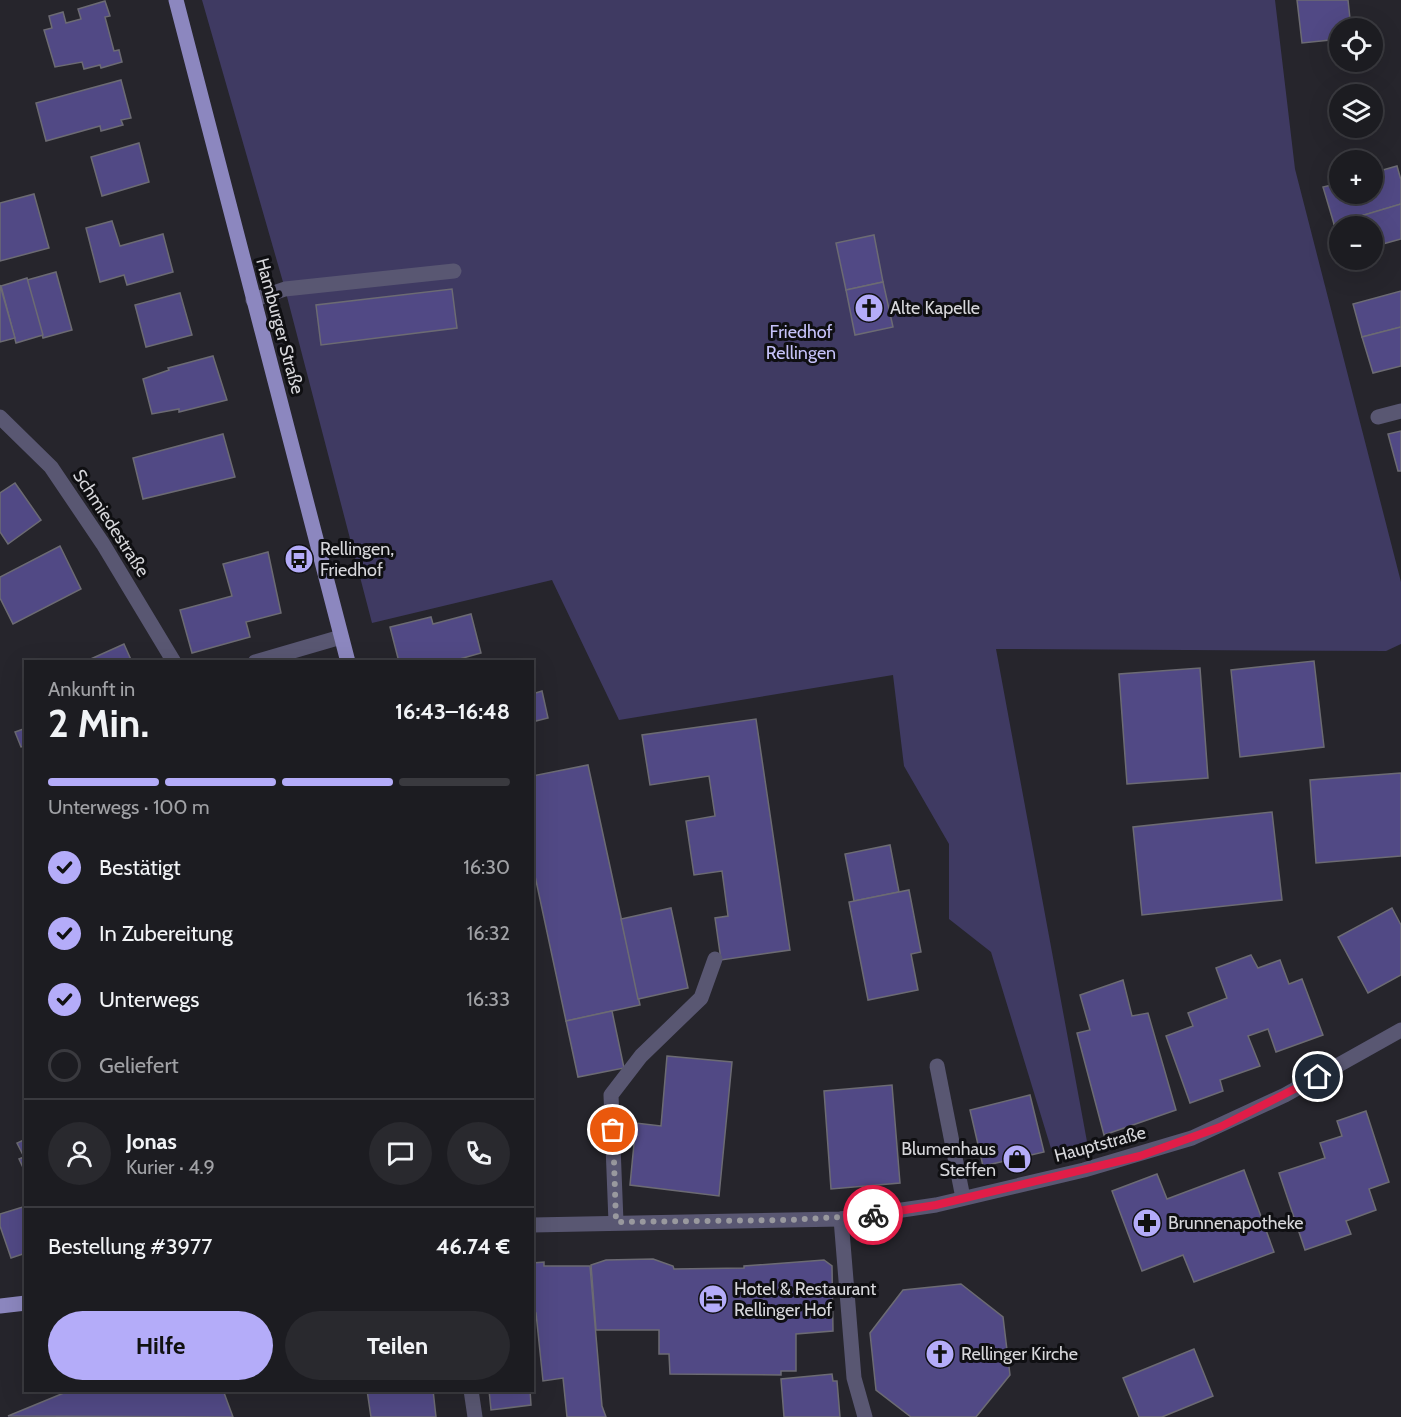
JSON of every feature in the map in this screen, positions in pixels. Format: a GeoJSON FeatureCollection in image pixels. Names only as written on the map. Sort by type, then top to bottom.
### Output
{"type":"FeatureCollection","features":[{"type":"Feature","properties":{"kind":"main road","name":"Hamburger Straße"},"geometry":{"type":"LineString","coordinates":[[176,0],[347,660]]}},
{"type":"Feature","properties":{"kind":"main road"},"geometry":{"type":"LineString","coordinates":[[0,1306],[24,1303]]}},
{"type":"Feature","properties":{"kind":"street"},"geometry":{"type":"LineString","coordinates":[[253,300],[285,289],[454,271]]}},
{"type":"Feature","properties":{"kind":"street"},"geometry":{"type":"LineString","coordinates":[[1378,417],[1401,411]]}},
{"type":"Feature","properties":{"kind":"street","name":"Schmiedestraße"},"geometry":{"type":"LineString","coordinates":[[0,417],[51,467],[103,544],[173,660]]}},
{"type":"Feature","properties":{"kind":"street"},"geometry":{"type":"LineString","coordinates":[[262,660],[341,637]]}},
{"type":"Feature","properties":{"kind":"street"},"geometry":{"type":"LineString","coordinates":[[616,1222],[611,1095],[641,1056],[701,998],[714,959]]}},
{"type":"Feature","properties":{"kind":"street","name":"Hauptstraße"},"geometry":{"type":"LineString","coordinates":[[534,1225],[841,1219],[893,1213],[963,1198],[1084,1170],[1192,1138],[1285,1095],[1401,1030]]}},
{"type":"Feature","properties":{"kind":"street"},"geometry":{"type":"LineString","coordinates":[[937,1066],[963,1198]]}},
{"type":"Feature","properties":{"kind":"street"},"geometry":{"type":"LineString","coordinates":[[841,1219],[854,1378],[865,1417]]}},
{"type":"Feature","properties":{"kind":"street"},"geometry":{"type":"LineString","coordinates":[[471,1392],[475,1417]]}},
{"type":"Feature","properties":{"kind":"green space","name":"Friedhof Rellingen"},"geometry":{"type":"Polygon","coordinates":[[[202,0],[1275,0],[1295,169],[1401,582],[1401,644],[1386,651],[996,649],[1088,1147],[1053,1155],[991,952],[949,919],[949,844],[904,766],[893,675],[619,720],[552,580],[372,623],[285,289],[202,0]]]}},
{"type":"Feature","properties":{"kind":"building"},"geometry":{"type":"Polygon","coordinates":[[[1297,0],[1348,0],[1350,18],[1329,18],[1329,40],[1302,43],[1297,0]]]}},
{"type":"Feature","properties":{"kind":"building"},"geometry":{"type":"Polygon","coordinates":[[[105,1],[110,16],[105,17],[114,51],[119,50],[122,62],[101,68],[100,65],[84,69],[82,62],[55,67],[44,30],[52,28],[49,16],[63,12],[66,23],[81,19],[78,9],[105,1]]]}},
{"type":"Feature","properties":{"kind":"building"},"geometry":{"type":"Polygon","coordinates":[[[121,80],[131,118],[121,120],[123,125],[101,131],[100,126],[46,141],[36,103],[121,80]]]}},
{"type":"Feature","properties":{"kind":"building"},"geometry":{"type":"Polygon","coordinates":[[[139,143],[149,182],[102,196],[91,157],[139,143]]]}},
{"type":"Feature","properties":{"kind":"building"},"geometry":{"type":"Polygon","coordinates":[[[1397,166],[1401,180],[1401,204],[1361,216],[1332,216],[1323,187],[1329,186],[1329,204],[1383,204],[1383,170],[1397,166]]]}},
{"type":"Feature","properties":{"kind":"building"},"geometry":{"type":"Polygon","coordinates":[[[34,194],[49,248],[0,261],[0,203],[34,194]]]}},
{"type":"Feature","properties":{"kind":"building"},"geometry":{"type":"Polygon","coordinates":[[[1401,204],[1401,239],[1383,244],[1383,216],[1361,216],[1401,204]]]}},
{"type":"Feature","properties":{"kind":"building"},"geometry":{"type":"Polygon","coordinates":[[[112,221],[120,246],[163,234],[173,272],[127,285],[124,275],[100,282],[86,228],[112,221]]]}},
{"type":"Feature","properties":{"kind":"building"},"geometry":{"type":"Polygon","coordinates":[[[874,235],[883,282],[846,290],[836,243],[874,235]]]}},
{"type":"Feature","properties":{"kind":"building"},"geometry":{"type":"Polygon","coordinates":[[[56,272],[72,330],[43,338],[27,280],[56,272]]]}},
{"type":"Feature","properties":{"kind":"building"},"geometry":{"type":"Polygon","coordinates":[[[27,278],[43,335],[16,343],[1,286],[27,278]]]}},
{"type":"Feature","properties":{"kind":"building","name":"Alte Kapelle"},"geometry":{"type":"Polygon","coordinates":[[[883,282],[893,327],[855,335],[846,290],[883,282]]]}},
{"type":"Feature","properties":{"kind":"building"},"geometry":{"type":"Polygon","coordinates":[[[0,285],[15,338],[0,342],[0,285]]]}},
{"type":"Feature","properties":{"kind":"building"},"geometry":{"type":"Polygon","coordinates":[[[452,289],[457,328],[321,345],[316,305],[452,289]]]}},
{"type":"Feature","properties":{"kind":"building"},"geometry":{"type":"Polygon","coordinates":[[[1401,291],[1401,327],[1362,337],[1353,304],[1401,291]]]}},
{"type":"Feature","properties":{"kind":"building"},"geometry":{"type":"Polygon","coordinates":[[[180,293],[192,335],[146,347],[135,305],[180,293]]]}},
{"type":"Feature","properties":{"kind":"building"},"geometry":{"type":"Polygon","coordinates":[[[1401,327],[1401,366],[1373,373],[1362,337],[1401,327]]]}},
{"type":"Feature","properties":{"kind":"building"},"geometry":{"type":"Polygon","coordinates":[[[213,356],[227,400],[179,412],[179,409],[152,414],[143,379],[169,370],[168,368],[213,356]]]}},
{"type":"Feature","properties":{"kind":"building"},"geometry":{"type":"Polygon","coordinates":[[[1401,431],[1401,471],[1398,471],[1388,434],[1401,431]]]}},
{"type":"Feature","properties":{"kind":"building"},"geometry":{"type":"Polygon","coordinates":[[[223,434],[235,477],[143,499],[133,458],[223,434]]]}},
{"type":"Feature","properties":{"kind":"building"},"geometry":{"type":"Polygon","coordinates":[[[15,483],[41,520],[8,544],[0,532],[0,493],[15,483]]]}},
{"type":"Feature","properties":{"kind":"building"},"geometry":{"type":"Polygon","coordinates":[[[60,546],[81,589],[13,624],[0,598],[0,577],[60,546]]]}},
{"type":"Feature","properties":{"kind":"building"},"geometry":{"type":"Polygon","coordinates":[[[268,552],[281,613],[246,622],[250,637],[192,653],[180,610],[232,596],[223,564],[268,552]]]}},
{"type":"Feature","properties":{"kind":"building"},"geometry":{"type":"Polygon","coordinates":[[[471,614],[481,653],[456,660],[398,660],[390,627],[431,617],[433,624],[471,614]]]}},
{"type":"Feature","properties":{"kind":"building"},"geometry":{"type":"Polygon","coordinates":[[[124,644],[131,660],[88,660],[124,644]]]}},
{"type":"Feature","properties":{"kind":"building"},"geometry":{"type":"Polygon","coordinates":[[[1314,661],[1324,747],[1240,757],[1231,670],[1314,661]]]}},
{"type":"Feature","properties":{"kind":"building"},"geometry":{"type":"Polygon","coordinates":[[[1200,668],[1208,778],[1127,784],[1119,674],[1200,668]]]}},
{"type":"Feature","properties":{"kind":"building"},"geometry":{"type":"Polygon","coordinates":[[[542,691],[548,718],[534,722],[534,693],[542,691]]]}},
{"type":"Feature","properties":{"kind":"building"},"geometry":{"type":"Polygon","coordinates":[[[756,719],[790,950],[721,960],[715,918],[728,916],[722,871],[694,875],[686,821],[715,816],[709,776],[650,785],[642,735],[756,719]]]}},
{"type":"Feature","properties":{"kind":"building"},"geometry":{"type":"Polygon","coordinates":[[[24,729],[24,746],[21,747],[15,732],[24,729]]]}},
{"type":"Feature","properties":{"kind":"building"},"geometry":{"type":"Polygon","coordinates":[[[588,765],[640,1005],[566,1021],[534,871],[534,776],[588,765]]]}},
{"type":"Feature","properties":{"kind":"building"},"geometry":{"type":"Polygon","coordinates":[[[1401,773],[1401,856],[1316,863],[1310,780],[1401,773]]]}},
{"type":"Feature","properties":{"kind":"building"},"geometry":{"type":"Polygon","coordinates":[[[1272,812],[1282,900],[1142,915],[1133,827],[1272,812]]]}},
{"type":"Feature","properties":{"kind":"building"},"geometry":{"type":"Polygon","coordinates":[[[890,845],[899,892],[854,901],[845,854],[890,845]]]}},
{"type":"Feature","properties":{"kind":"building"},"geometry":{"type":"Polygon","coordinates":[[[909,890],[921,952],[911,954],[918,990],[868,1000],[849,902],[909,890]]]}},
{"type":"Feature","properties":{"kind":"building"},"geometry":{"type":"Polygon","coordinates":[[[671,908],[688,988],[638,999],[621,919],[671,908]]]}},
{"type":"Feature","properties":{"kind":"building"},"geometry":{"type":"Polygon","coordinates":[[[1392,908],[1401,925],[1401,975],[1368,993],[1338,937],[1392,908]]]}},
{"type":"Feature","properties":{"kind":"building"},"geometry":{"type":"Polygon","coordinates":[[[1251,955],[1258,968],[1280,960],[1289,984],[1302,979],[1323,1035],[1276,1052],[1268,1029],[1248,1036],[1260,1066],[1220,1080],[1223,1091],[1190,1103],[1166,1036],[1193,1026],[1188,1013],[1227,998],[1216,968],[1251,955]]]}},
{"type":"Feature","properties":{"kind":"building"},"geometry":{"type":"Polygon","coordinates":[[[1123,980],[1132,1016],[1148,1013],[1176,1110],[1104,1135],[1077,1033],[1090,1030],[1080,995],[1123,980]]]}},
{"type":"Feature","properties":{"kind":"building"},"geometry":{"type":"Polygon","coordinates":[[[612,1011],[624,1068],[578,1077],[566,1021],[612,1011]]]}},
{"type":"Feature","properties":{"kind":"building"},"geometry":{"type":"Polygon","coordinates":[[[667,1056],[732,1062],[719,1196],[630,1185],[636,1123],[661,1126],[667,1056]]]}},
{"type":"Feature","properties":{"kind":"building"},"geometry":{"type":"Polygon","coordinates":[[[892,1085],[900,1183],[831,1189],[824,1091],[892,1085]]]}},
{"type":"Feature","properties":{"kind":"building"},"geometry":{"type":"Polygon","coordinates":[[[1030,1095],[1044,1152],[983,1166],[970,1110],[1030,1095]]]}},
{"type":"Feature","properties":{"kind":"building"},"geometry":{"type":"Polygon","coordinates":[[[1366,1111],[1389,1182],[1369,1189],[1376,1210],[1346,1221],[1351,1234],[1305,1250],[1279,1173],[1325,1158],[1320,1143],[1342,1136],[1337,1121],[1366,1111]]]}},
{"type":"Feature","properties":{"kind":"building"},"geometry":{"type":"Polygon","coordinates":[[[24,1140],[24,1157],[17,1143],[24,1140]]]}},
{"type":"Feature","properties":{"kind":"building"},"geometry":{"type":"Polygon","coordinates":[[[24,1157],[24,1170],[19,1159],[24,1157]]]}},
{"type":"Feature","properties":{"kind":"building"},"geometry":{"type":"Polygon","coordinates":[[[1244,1170],[1274,1252],[1194,1282],[1183,1255],[1142,1271],[1112,1191],[1157,1174],[1167,1199],[1244,1170]]]}},
{"type":"Feature","properties":{"kind":"building"},"geometry":{"type":"Polygon","coordinates":[[[24,1207],[24,1254],[11,1258],[0,1226],[0,1214],[24,1207]]]}},
{"type":"Feature","properties":{"kind":"building","name":"Hotel & Restaurant Rellinger Hof"},"geometry":{"type":"Polygon","coordinates":[[[653,1259],[673,1266],[674,1269],[744,1268],[744,1266],[824,1260],[832,1266],[833,1331],[796,1334],[796,1371],[781,1371],[781,1375],[670,1374],[669,1354],[659,1354],[659,1330],[596,1330],[591,1265],[606,1260],[653,1259]]]}},
{"type":"Feature","properties":{"kind":"building"},"geometry":{"type":"Polygon","coordinates":[[[544,1262],[544,1266],[590,1266],[602,1406],[606,1417],[567,1417],[563,1378],[543,1381],[536,1313],[534,1313],[534,1263],[544,1262]]]}},
{"type":"Feature","properties":{"kind":"building","name":"Rellinger Kirche"},"geometry":{"type":"Polygon","coordinates":[[[961,1284],[1003,1317],[1010,1375],[976,1417],[911,1417],[876,1390],[870,1333],[903,1290],[961,1284]]]}},
{"type":"Feature","properties":{"kind":"building"},"geometry":{"type":"Polygon","coordinates":[[[1194,1349],[1213,1396],[1162,1417],[1139,1417],[1123,1378],[1194,1349]]]}},
{"type":"Feature","properties":{"kind":"building"},"geometry":{"type":"Polygon","coordinates":[[[832,1374],[833,1381],[837,1381],[840,1417],[784,1417],[781,1379],[832,1374]]]}},
{"type":"Feature","properties":{"kind":"building"},"geometry":{"type":"Polygon","coordinates":[[[66,1392],[224,1392],[233,1417],[8,1416],[66,1392]]]}},
{"type":"Feature","properties":{"kind":"building"},"geometry":{"type":"Polygon","coordinates":[[[367,1392],[433,1392],[436,1417],[371,1417],[367,1392]]]}},
{"type":"Feature","properties":{"kind":"building"},"geometry":{"type":"Polygon","coordinates":[[[489,1392],[530,1392],[531,1405],[491,1410],[489,1392]]]}},
{"type":"Feature","properties":{"kind":"way so far"},"geometry":{"type":"LineString","coordinates":[[613,1130],[616,1222],[841,1219],[873,1215]]}},
{"type":"Feature","properties":{"kind":"place","name":"Alte Kapelle"},"geometry":{"type":"Point","coordinates":[869,308]}},
{"type":"Feature","properties":{"kind":"place","name":"Rellingen, Friedhof"},"geometry":{"type":"Point","coordinates":[299,559]}},
{"type":"Feature","properties":{"kind":"place","name":"Blumenhaus Steffen"},"geometry":{"type":"Point","coordinates":[1017,1159]}},
{"type":"Feature","properties":{"kind":"place","name":"Brunnenapotheke"},"geometry":{"type":"Point","coordinates":[1147,1223]}},
{"type":"Feature","properties":{"kind":"place","name":"Hotel & Restaurant Rellinger Hof"},"geometry":{"type":"Point","coordinates":[713,1299]}},
{"type":"Feature","properties":{"kind":"place","name":"Rellinger Kirche"},"geometry":{"type":"Point","coordinates":[940,1354]}},
{"type":"Feature","properties":{"kind":"route"},"geometry":{"type":"LineString","coordinates":[[873,1215],[936,1205],[1140,1156],[1220,1127],[1318,1077]]}}]}
